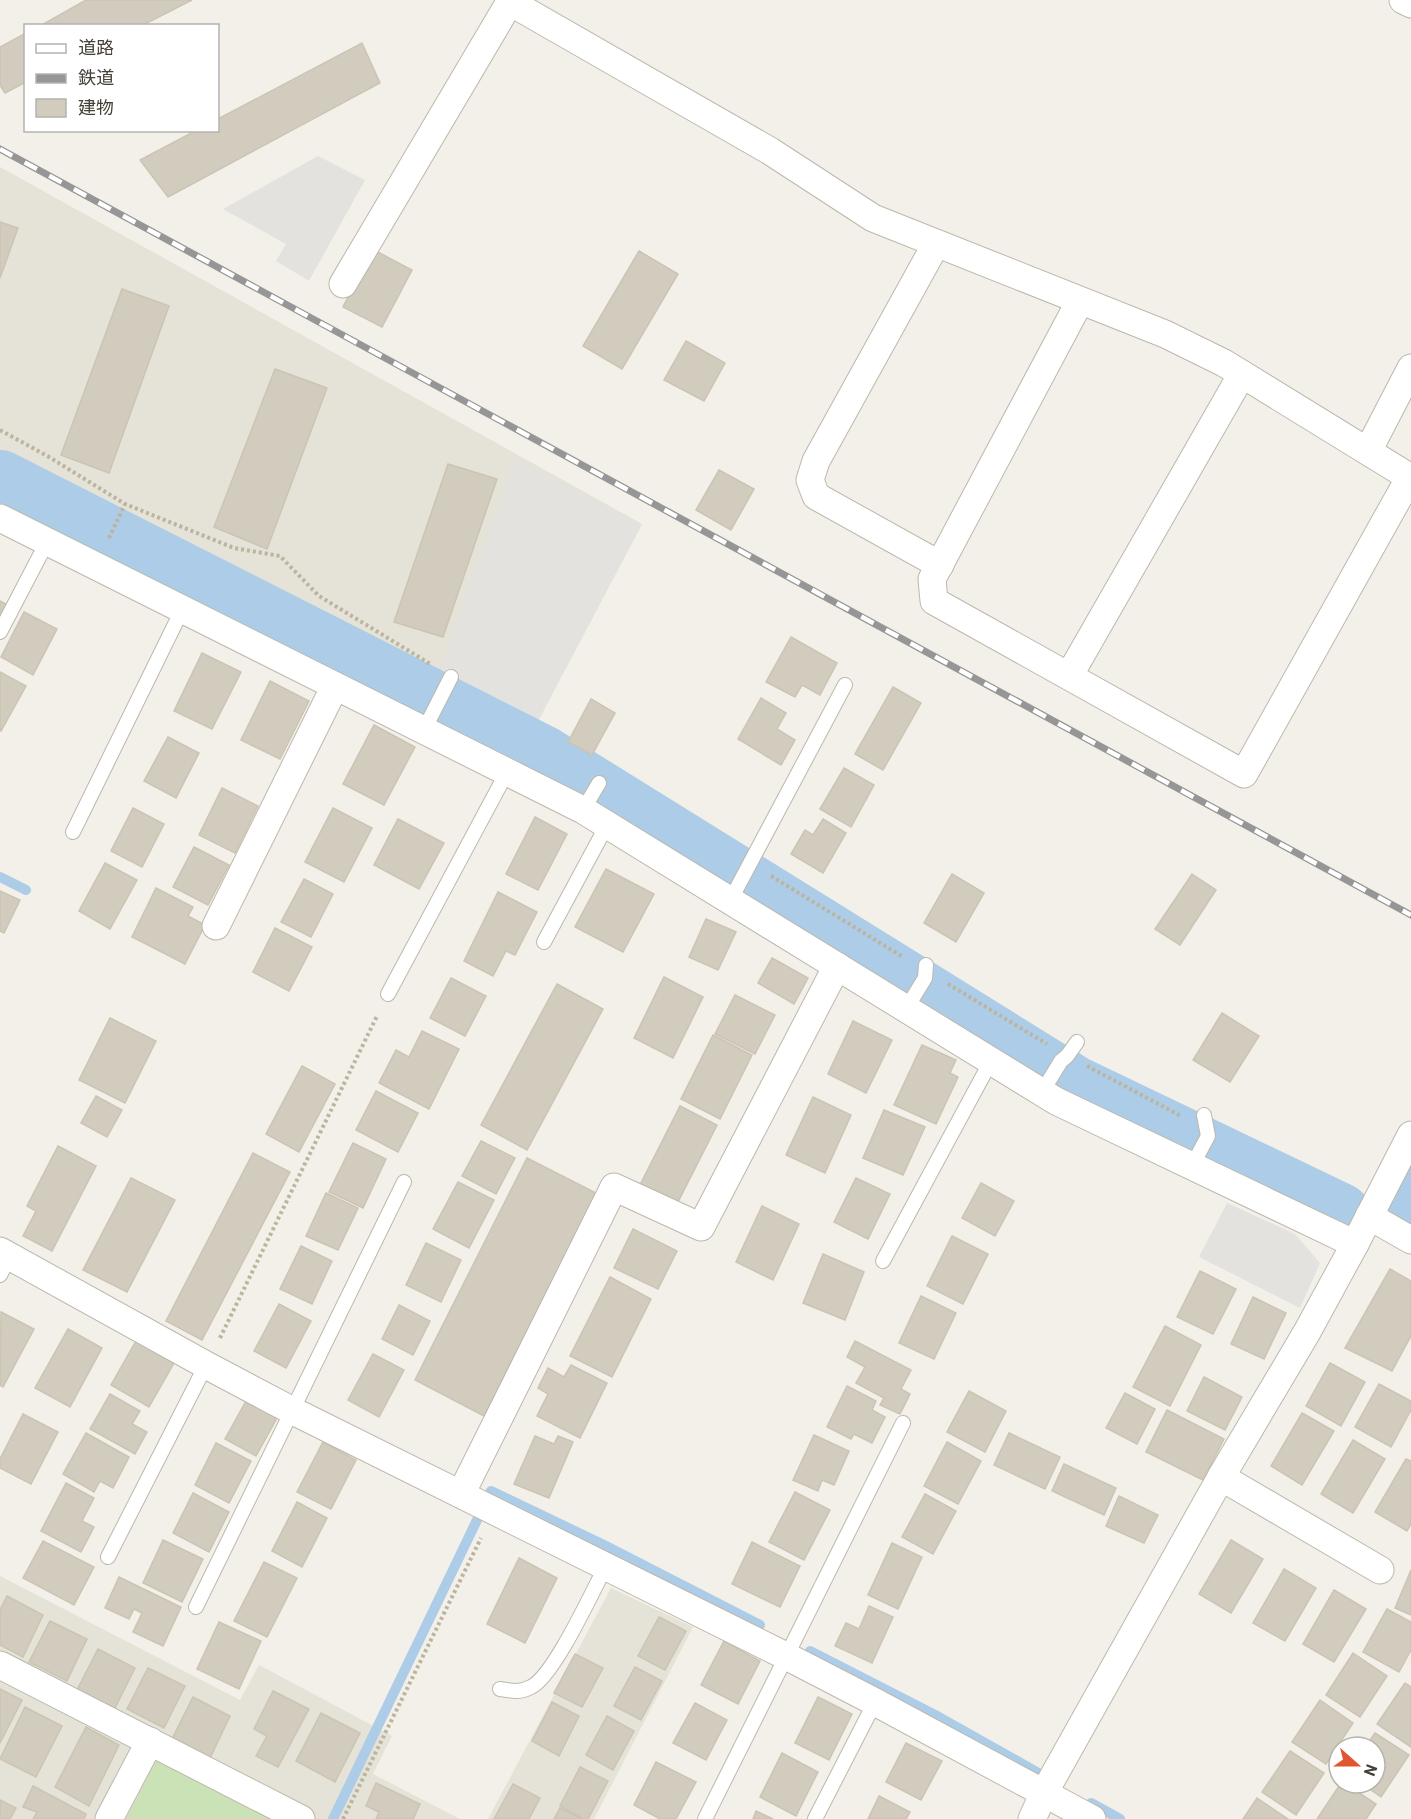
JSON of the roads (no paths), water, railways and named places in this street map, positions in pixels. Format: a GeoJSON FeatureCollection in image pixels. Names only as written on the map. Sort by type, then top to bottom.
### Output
{"type":"FeatureCollection","features":[{"type":"Feature","properties":{"kind":"street"},"geometry":{"type":"LineString","coordinates":[[1403,0],[1411,4]]}},
{"type":"Feature","properties":{"kind":"street"},"geometry":{"type":"LineString","coordinates":[[343,284],[510,1],[770,150],[873,218],[1165,334],[1224,363],[1411,478],[1244,774],[934,601],[932,579],[1080,301]]}},
{"type":"Feature","properties":{"kind":"street"},"geometry":{"type":"LineString","coordinates":[[936,244],[816,461],[810,480],[816,496],[940,565]]}},
{"type":"Feature","properties":{"kind":"street"},"geometry":{"type":"LineString","coordinates":[[1368,451],[1411,368]]}},
{"type":"Feature","properties":{"kind":"street"},"geometry":{"type":"LineString","coordinates":[[1069,676],[1242,374]]}},
{"type":"Feature","properties":{"kind":"street"},"geometry":{"type":"LineString","coordinates":[[0,518],[507,772],[585,807],[607,825],[732,897],[837,966],[909,1005],[991,1061],[1044,1088],[1056,1101],[1194,1162],[1355,1244]]}},
{"type":"Feature","properties":{"kind":"street"},"geometry":{"type":"LineString","coordinates":[[216,926],[335,686]]}},
{"type":"Feature","properties":{"kind":"street"},"geometry":{"type":"LineString","coordinates":[[463,1495],[614,1187],[701,1227],[837,966]]}},
{"type":"Feature","properties":{"kind":"street"},"geometry":{"type":"LineString","coordinates":[[1032,1819],[1044,1793],[1221,1477],[1307,1332],[1411,1135]]}},
{"type":"Feature","properties":{"kind":"street"},"geometry":{"type":"LineString","coordinates":[[1369,1216],[1411,1240]]}},
{"type":"Feature","properties":{"kind":"street"},"geometry":{"type":"LineString","coordinates":[[3,1261],[291,1410],[786,1656],[1092,1819]]}},
{"type":"Feature","properties":{"kind":"street"},"geometry":{"type":"LineString","coordinates":[[1221,1477],[1380,1570]]}},
{"type":"Feature","properties":{"kind":"street"},"geometry":{"type":"LineString","coordinates":[[0,1665],[301,1819]]}},
{"type":"Feature","properties":{"kind":"street"},"geometry":{"type":"LineString","coordinates":[[110,1819],[150,1742]]}},
{"type":"Feature","properties":{"kind":"lane"},"geometry":{"type":"LineString","coordinates":[[0,632],[47,542]]}},
{"type":"Feature","properties":{"kind":"lane"},"geometry":{"type":"LineString","coordinates":[[73,832],[182,610]]}},
{"type":"Feature","properties":{"kind":"lane"},"geometry":{"type":"LineString","coordinates":[[424,729],[451,676]]}},
{"type":"Feature","properties":{"kind":"lane"},"geometry":{"type":"LineString","coordinates":[[732,897],[845,686]]}},
{"type":"Feature","properties":{"kind":"lane"},"geometry":{"type":"LineString","coordinates":[[388,994],[507,772]]}},
{"type":"Feature","properties":{"kind":"lane"},"geometry":{"type":"LineString","coordinates":[[585,807],[598,783]]}},
{"type":"Feature","properties":{"kind":"lane"},"geometry":{"type":"LineString","coordinates":[[544,942],[607,825]]}},
{"type":"Feature","properties":{"kind":"lane"},"geometry":{"type":"LineString","coordinates":[[909,1005],[926,971]]}},
{"type":"Feature","properties":{"kind":"lane"},"geometry":{"type":"LineString","coordinates":[[1044,1088],[1077,1042]]}},
{"type":"Feature","properties":{"kind":"lane"},"geometry":{"type":"LineString","coordinates":[[883,1261],[991,1061]]}},
{"type":"Feature","properties":{"kind":"lane"},"geometry":{"type":"LineString","coordinates":[[1194,1162],[1208,1133],[1204,1115]]}},
{"type":"Feature","properties":{"kind":"lane"},"geometry":{"type":"LineString","coordinates":[[196,1606],[404,1182]]}},
{"type":"Feature","properties":{"kind":"lane"},"geometry":{"type":"LineString","coordinates":[[108,1557],[206,1365]]}},
{"type":"Feature","properties":{"kind":"lane"},"geometry":{"type":"LineString","coordinates":[[705,1819],[903,1423]]}},
{"type":"Feature","properties":{"kind":"lane"},"geometry":{"type":"LineString","coordinates":[[500,1689],[516,1692],[533,1686],[552,1667],[606,1566]]}},
{"type":"Feature","properties":{"kind":"lane"},"geometry":{"type":"LineString","coordinates":[[815,1819],[875,1702]]}},
{"type":"Feature","properties":{"kind":"waterway"},"geometry":{"type":"LineString","coordinates":[[0,481],[544,757],[1075,1087],[1340,1214]]}},
{"type":"Feature","properties":{"kind":"waterway"},"geometry":{"type":"LineString","coordinates":[[0,877],[26,890]]}},
{"type":"Feature","properties":{"kind":"waterway"},"geometry":{"type":"LineString","coordinates":[[1400,1201],[1411,1179]]}},
{"type":"Feature","properties":{"kind":"waterway"},"geometry":{"type":"LineString","coordinates":[[333,1819],[491,1491],[604,1545],[760,1625]]}},
{"type":"Feature","properties":{"kind":"waterway"},"geometry":{"type":"LineString","coordinates":[[810,1651],[939,1717],[1042,1775]]}},
{"type":"Feature","properties":{"kind":"waterway"},"geometry":{"type":"LineString","coordinates":[[1091,1803],[1120,1819]]}},
{"type":"Feature","properties":{"kind":"railway"},"geometry":{"type":"LineString","coordinates":[[0,149],[1411,915]]}}]}
